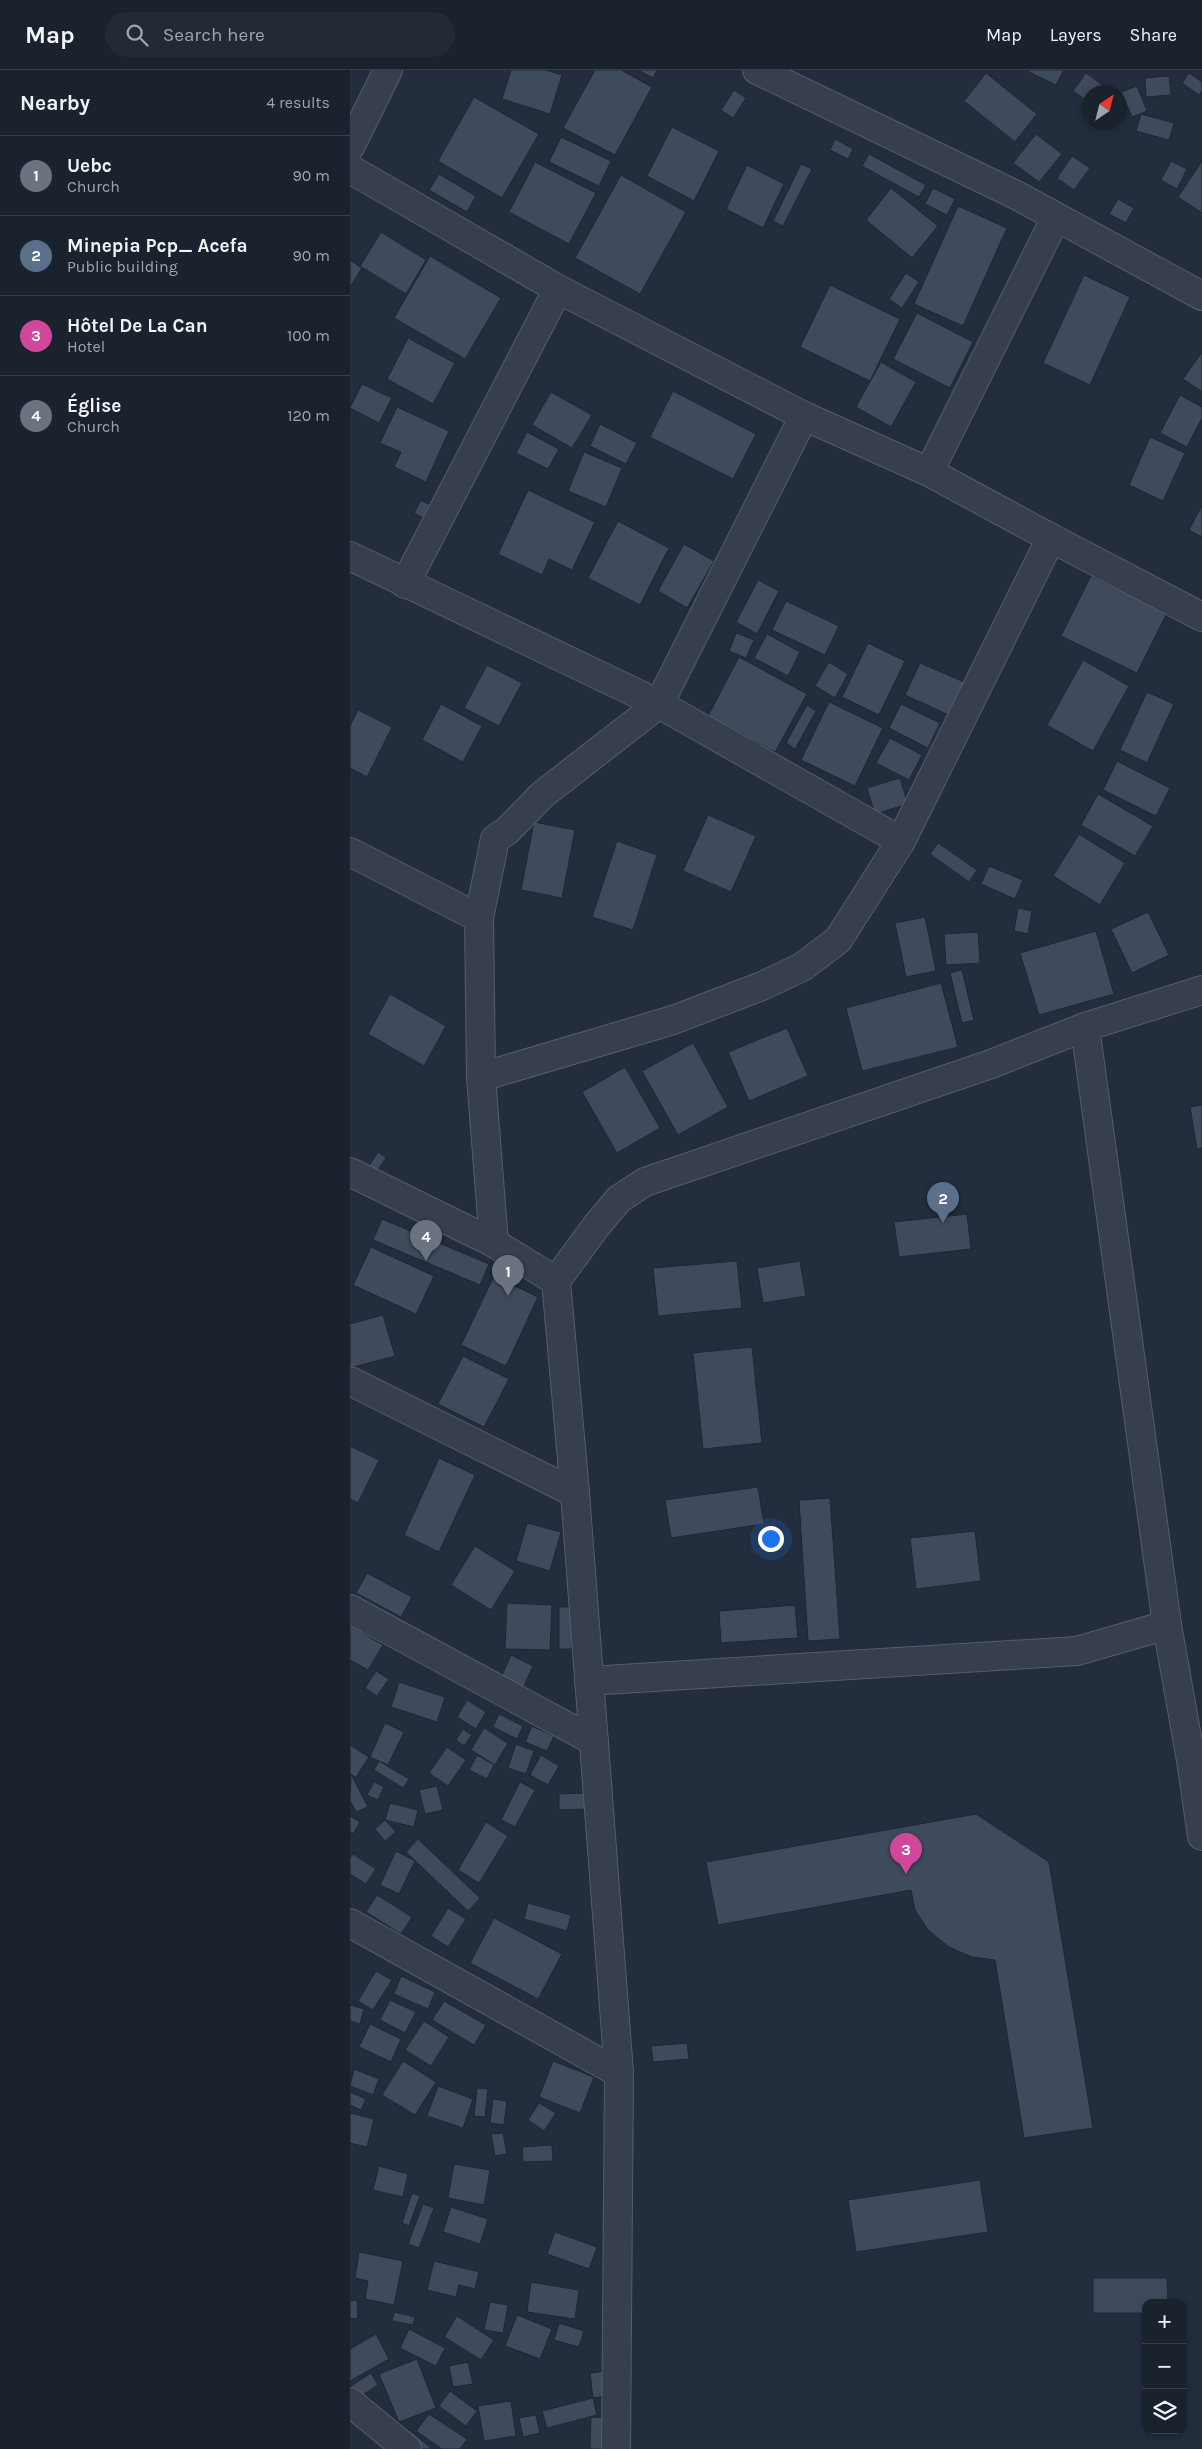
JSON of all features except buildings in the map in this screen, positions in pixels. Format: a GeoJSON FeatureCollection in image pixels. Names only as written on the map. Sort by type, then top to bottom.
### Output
{"type":"FeatureCollection","features":[{"type":"Feature","properties":{"kind":"street"},"geometry":{"type":"LineString","coordinates":[[350,147],[388,70]]}},
{"type":"Feature","properties":{"kind":"street"},"geometry":{"type":"LineString","coordinates":[[757,70],[1007,191],[1202,296]]}},
{"type":"Feature","properties":{"kind":"street"},"geometry":{"type":"LineString","coordinates":[[350,170],[558,289],[804,416],[929,472],[1202,617]]}},
{"type":"Feature","properties":{"kind":"street"},"geometry":{"type":"LineString","coordinates":[[929,472],[1056,216]]}},
{"type":"Feature","properties":{"kind":"street"},"geometry":{"type":"LineString","coordinates":[[405,584],[558,289]]}},
{"type":"Feature","properties":{"kind":"street"},"geometry":{"type":"LineString","coordinates":[[494,1243],[482,1077],[478,918],[495,839],[507,831],[542,795],[659,704],[804,416]]}},
{"type":"Feature","properties":{"kind":"street"},"geometry":{"type":"LineString","coordinates":[[482,1077],[674,1020],[762,986],[802,967],[838,940],[902,841],[1051,538]]}},
{"type":"Feature","properties":{"kind":"street"},"geometry":{"type":"LineString","coordinates":[[350,556],[659,704],[902,841]]}},
{"type":"Feature","properties":{"kind":"street"},"geometry":{"type":"LineString","coordinates":[[350,852],[478,918]]}},
{"type":"Feature","properties":{"kind":"street"},"geometry":{"type":"LineString","coordinates":[[616,2449],[619,2072],[576,1493],[556,1281],[596,1224],[619,1199],[645,1182],[991,1064],[1085,1027],[1202,990]]}},
{"type":"Feature","properties":{"kind":"street"},"geometry":{"type":"LineString","coordinates":[[1085,1027],[1167,1625],[1197,1759],[1202,1836]]}},
{"type":"Feature","properties":{"kind":"street"},"geometry":{"type":"LineString","coordinates":[[350,1172],[494,1243],[556,1281]]}},
{"type":"Feature","properties":{"kind":"street"},"geometry":{"type":"LineString","coordinates":[[350,1381],[576,1493]]}},
{"type":"Feature","properties":{"kind":"street"},"geometry":{"type":"LineString","coordinates":[[350,1609],[594,1741]]}},
{"type":"Feature","properties":{"kind":"street"},"geometry":{"type":"LineString","coordinates":[[590,1681],[1077,1651],[1167,1625]]}},
{"type":"Feature","properties":{"kind":"street"},"geometry":{"type":"LineString","coordinates":[[350,1923],[619,2072]]}},
{"type":"Feature","properties":{"kind":"street"},"geometry":{"type":"LineString","coordinates":[[350,2402],[407,2449]]}},
{"type":"Feature","properties":{"kind":"place","name":"Minepia Pcp_ Acefa"},"geometry":{"type":"Point","coordinates":[943,1223]}},
{"type":"Feature","properties":{"kind":"place","name":"Église"},"geometry":{"type":"Point","coordinates":[426,1261]}},
{"type":"Feature","properties":{"kind":"place","name":"Uebc"},"geometry":{"type":"Point","coordinates":[508,1296]}},
{"type":"Feature","properties":{"kind":"place","name":"Hôtel De La Can"},"geometry":{"type":"Point","coordinates":[906,1874]}}]}
